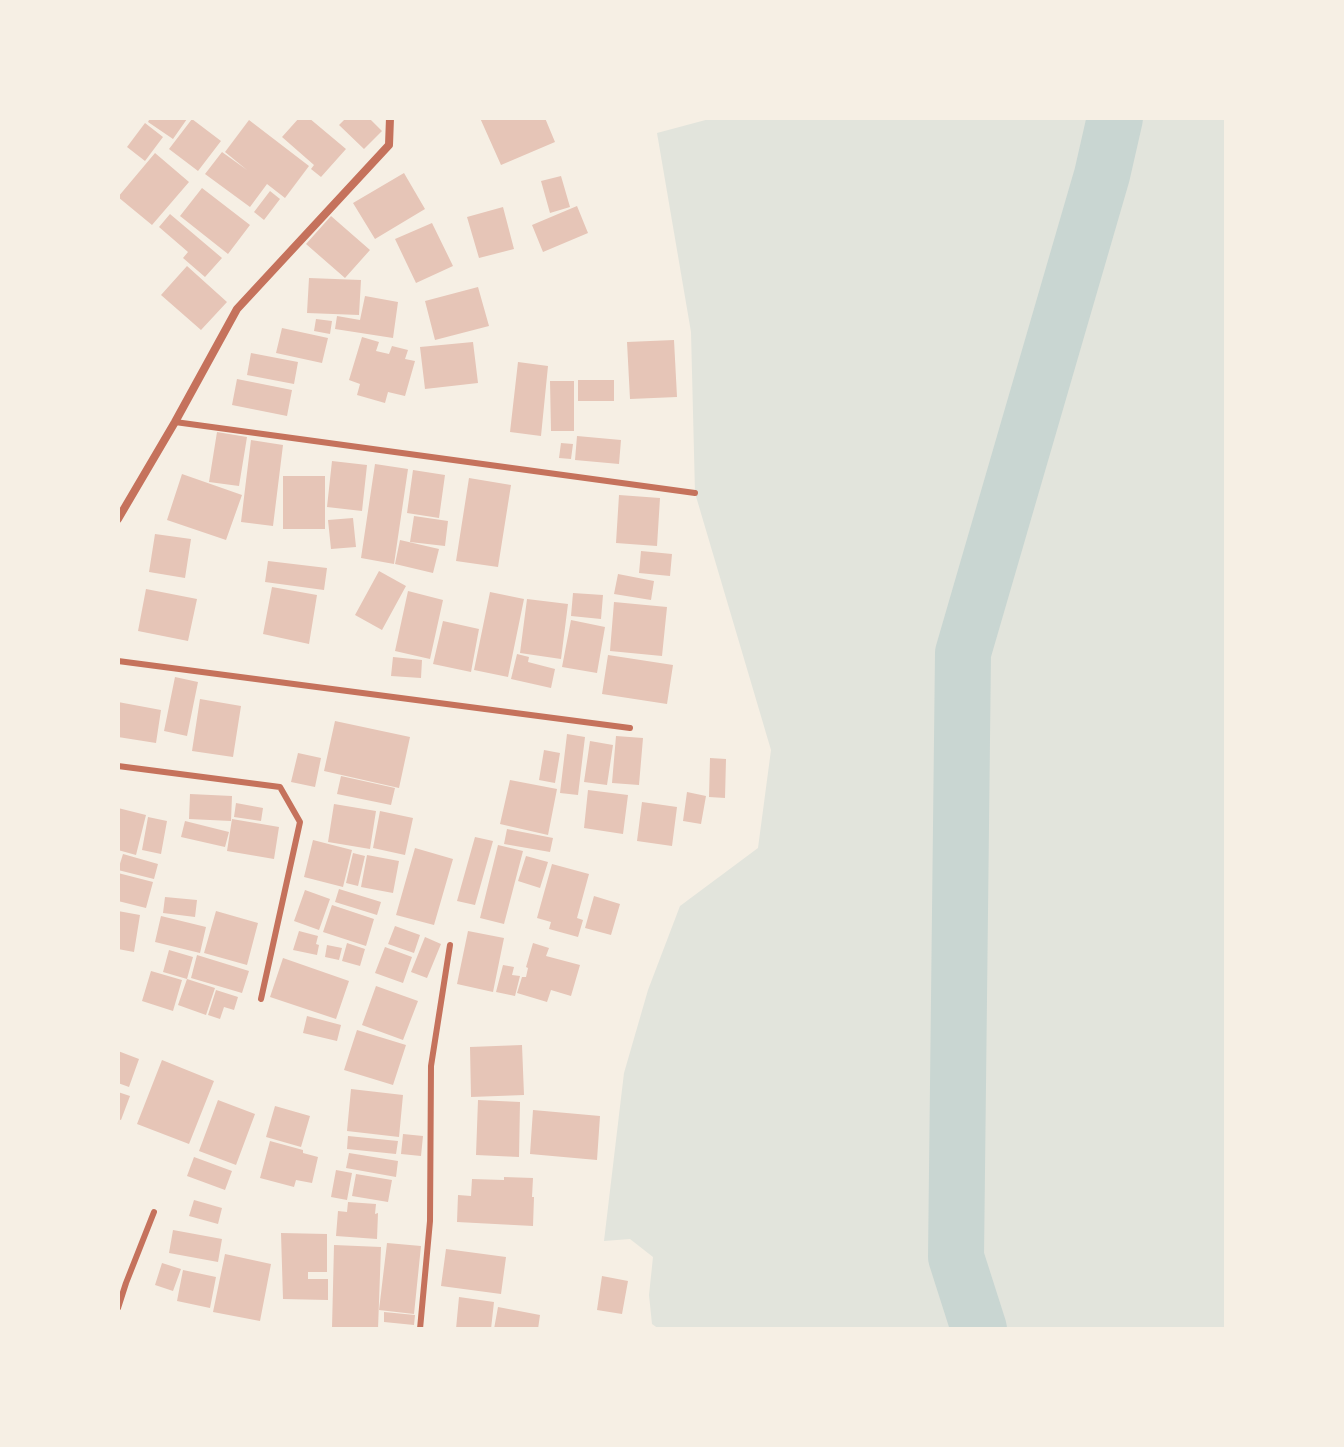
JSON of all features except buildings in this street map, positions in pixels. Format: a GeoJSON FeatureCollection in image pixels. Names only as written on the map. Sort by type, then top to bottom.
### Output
{"type":"FeatureCollection","features":[{"type":"Feature","properties":{"kind":"street"},"geometry":{"type":"LineString","coordinates":[[118,519],[237,309],[389,145],[390,118]]}},
{"type":"Feature","properties":{"kind":"lane"},"geometry":{"type":"LineString","coordinates":[[175,422],[695,493]]}},
{"type":"Feature","properties":{"kind":"lane"},"geometry":{"type":"LineString","coordinates":[[118,661],[630,728]]}},
{"type":"Feature","properties":{"kind":"lane"},"geometry":{"type":"LineString","coordinates":[[118,766],[280,787],[300,822],[261,999]]}},
{"type":"Feature","properties":{"kind":"lane"},"geometry":{"type":"LineString","coordinates":[[420,1329],[430,1221],[431,1066],[450,945]]}},
{"type":"Feature","properties":{"kind":"lane"},"geometry":{"type":"LineString","coordinates":[[118,1308],[154,1212]]}},
{"type":"Feature","properties":{"kind":"shaded area"},"geometry":{"type":"Polygon","coordinates":[[[713,118],[1226,118],[1226,1329],[659,1329],[652,1324],[649,1295],[653,1257],[630,1239],[604,1241],[624,1073],[648,990],[680,906],[758,848],[771,750],[695,493],[691,332],[657,133],[713,118]]]}},
{"type":"Feature","properties":{"kind":"waterway"},"geometry":{"type":"LineString","coordinates":[[979,1329],[956,1257],[963,653],[1102,175],[1115,118]]}}]}
